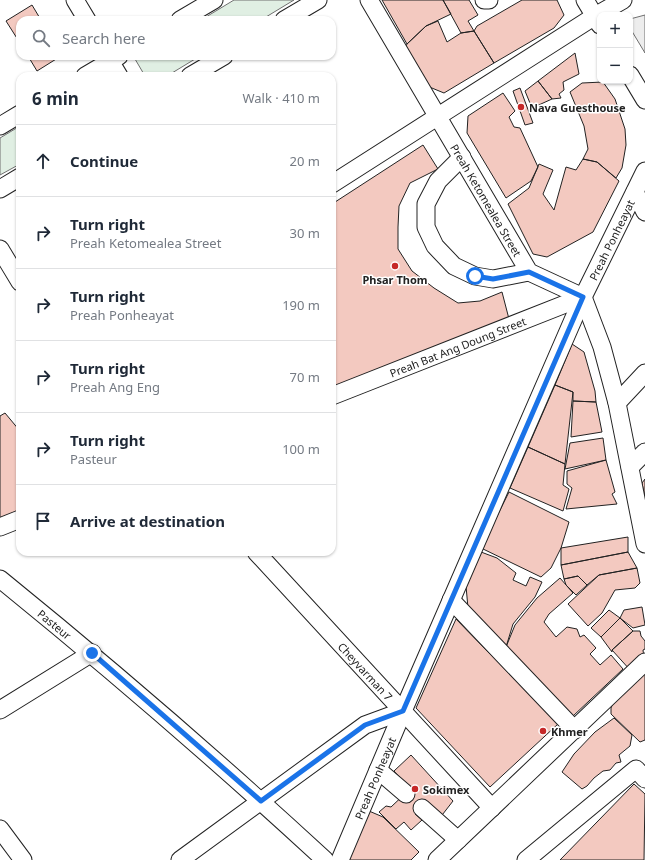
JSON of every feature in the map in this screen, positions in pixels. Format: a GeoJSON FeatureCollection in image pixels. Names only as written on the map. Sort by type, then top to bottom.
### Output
{"type":"FeatureCollection","features":[{"type":"Feature","properties":{"kind":"street"},"geometry":{"type":"LineString","coordinates":[[75,0],[85,16]]}},
{"type":"Feature","properties":{"kind":"street"},"geometry":{"type":"LineString","coordinates":[[187,16],[214,0]]}},
{"type":"Feature","properties":{"kind":"street"},"geometry":{"type":"LineString","coordinates":[[291,16],[318,0]]}},
{"type":"Feature","properties":{"kind":"street","name":"Preah Ketomealea Street"},"geometry":{"type":"LineString","coordinates":[[369,0],[529,272]]}},
{"type":"Feature","properties":{"kind":"street"},"geometry":{"type":"LineString","coordinates":[[484,0],[489,0]]}},
{"type":"Feature","properties":{"kind":"street"},"geometry":{"type":"LineString","coordinates":[[336,181],[597,21],[585,0]]}},
{"type":"Feature","properties":{"kind":"street"},"geometry":{"type":"LineString","coordinates":[[608,12],[623,0]]}},
{"type":"Feature","properties":{"kind":"street"},"geometry":{"type":"LineString","coordinates":[[91,72],[109,60]]}},
{"type":"Feature","properties":{"kind":"street"},"geometry":{"type":"LineString","coordinates":[[113,60],[117,72]]}},
{"type":"Feature","properties":{"kind":"street"},"geometry":{"type":"LineString","coordinates":[[197,72],[217,60]]}},
{"type":"Feature","properties":{"kind":"street"},"geometry":{"type":"LineString","coordinates":[[633,80],[645,100]]}},
{"type":"Feature","properties":{"kind":"street"},"geometry":{"type":"LineString","coordinates":[[0,126],[16,116]]}},
{"type":"Feature","properties":{"kind":"street"},"geometry":{"type":"LineString","coordinates":[[462,157],[438,181],[426,204],[426,227],[435,246],[454,266],[475,276],[493,279],[529,272],[583,297],[602,347],[617,403],[645,544]]}},
{"type":"Feature","properties":{"kind":"street","name":"Preah Ponheayat"},"geometry":{"type":"LineString","coordinates":[[340,860],[403,711],[583,297],[645,171]]}},
{"type":"Feature","properties":{"kind":"street"},"geometry":{"type":"LineString","coordinates":[[0,189],[16,179]]}},
{"type":"Feature","properties":{"kind":"street"},"geometry":{"type":"LineString","coordinates":[[635,192],[645,212]]}},
{"type":"Feature","properties":{"kind":"street"},"geometry":{"type":"LineString","coordinates":[[0,249],[16,275]]}},
{"type":"Feature","properties":{"kind":"street","name":"Preah Bat Ang Doung Street"},"geometry":{"type":"LineString","coordinates":[[336,394],[583,297]]}},
{"type":"Feature","properties":{"kind":"street"},"geometry":{"type":"LineString","coordinates":[[617,403],[645,373]]}},
{"type":"Feature","properties":{"kind":"street"},"geometry":{"type":"LineString","coordinates":[[630,467],[645,452]]}},
{"type":"Feature","properties":{"kind":"street"},"geometry":{"type":"LineString","coordinates":[[0,527],[16,521]]}},
{"type":"Feature","properties":{"kind":"street","name":"Cheyvarman 7"},"geometry":{"type":"LineString","coordinates":[[260,556],[492,808]]}},
{"type":"Feature","properties":{"kind":"street","name":"Pasteur"},"geometry":{"type":"LineString","coordinates":[[0,579],[92,653],[261,801],[325,860]]}},
{"type":"Feature","properties":{"kind":"street"},"geometry":{"type":"LineString","coordinates":[[451,600],[575,730]]}},
{"type":"Feature","properties":{"kind":"street"},"geometry":{"type":"LineString","coordinates":[[0,710],[92,653]]}},
{"type":"Feature","properties":{"kind":"street"},"geometry":{"type":"LineString","coordinates":[[437,860],[645,662]]}},
{"type":"Feature","properties":{"kind":"street"},"geometry":{"type":"LineString","coordinates":[[180,860],[365,725],[403,711]]}},
{"type":"Feature","properties":{"kind":"street"},"geometry":{"type":"LineString","coordinates":[[526,860],[636,769],[645,779]]}},
{"type":"Feature","properties":{"kind":"street"},"geometry":{"type":"LineString","coordinates":[[378,770],[406,794]]}},
{"type":"Feature","properties":{"kind":"street"},"geometry":{"type":"LineString","coordinates":[[422,808],[458,840]]}},
{"type":"Feature","properties":{"kind":"street"},"geometry":{"type":"LineString","coordinates":[[0,829],[23,860]]}},
{"type":"Feature","properties":{"kind":"green space"},"geometry":{"type":"Polygon","coordinates":[[[234,0],[294,0],[268,16],[208,16],[234,0]]]}},
{"type":"Feature","properties":{"kind":"green space"},"geometry":{"type":"Polygon","coordinates":[[[136,60],[193,60],[174,72],[143,72],[136,60]]]}},
{"type":"Feature","properties":{"kind":"green space"},"geometry":{"type":"Polygon","coordinates":[[[16,128],[16,166],[0,175],[0,138],[16,128]]]}},
{"type":"Feature","properties":{"kind":"shaded area"},"geometry":{"type":"Polygon","coordinates":[[[645,15],[645,53],[633,33],[633,18],[645,15]]]}},
{"type":"Feature","properties":{"kind":"building"},"geometry":{"type":"Polygon","coordinates":[[[382,0],[443,0],[451,14],[426,26],[407,44],[382,0]]]}},
{"type":"Feature","properties":{"kind":"building"},"geometry":{"type":"Polygon","coordinates":[[[443,0],[469,0],[478,15],[468,21],[474,31],[461,33],[443,0]]]}},
{"type":"Feature","properties":{"kind":"building"},"geometry":{"type":"Polygon","coordinates":[[[522,0],[557,0],[564,15],[554,28],[494,63],[474,31],[477,26],[522,0]]]}},
{"type":"Feature","properties":{"kind":"building"},"geometry":{"type":"Polygon","coordinates":[[[32,5],[39,16],[16,16],[16,37],[6,21],[32,5]]]}},
{"type":"Feature","properties":{"kind":"building"},"geometry":{"type":"Polygon","coordinates":[[[438,21],[447,42],[461,33],[474,31],[494,63],[444,93],[427,86],[405,48],[407,44],[426,26],[438,21]]]}},
{"type":"Feature","properties":{"kind":"building"},"geometry":{"type":"Polygon","coordinates":[[[575,53],[579,74],[563,82],[564,90],[559,94],[561,98],[552,99],[538,81],[575,53]]]}},
{"type":"Feature","properties":{"kind":"building"},"geometry":{"type":"Polygon","coordinates":[[[30,60],[55,60],[37,71],[30,60]]]}},
{"type":"Feature","properties":{"kind":"building"},"geometry":{"type":"Polygon","coordinates":[[[538,81],[552,99],[532,108],[525,91],[538,81]]]}},
{"type":"Feature","properties":{"kind":"building"},"geometry":{"type":"Polygon","coordinates":[[[597,82],[597,84],[604,84],[615,99],[625,129],[626,145],[622,168],[616,178],[597,162],[583,159],[588,149],[584,126],[570,92],[582,83],[597,82]]]}},
{"type":"Feature","properties":{"kind":"building"},"geometry":{"type":"Polygon","coordinates":[[[520,88],[533,123],[525,125],[513,91],[520,88]]]}},
{"type":"Feature","properties":{"kind":"building"},"geometry":{"type":"Polygon","coordinates":[[[503,93],[515,111],[509,117],[514,127],[520,128],[538,167],[531,181],[506,198],[467,133],[468,116],[503,93]]]}},
{"type":"Feature","properties":{"kind":"building"},"geometry":{"type":"Polygon","coordinates":[[[423,145],[438,169],[410,183],[399,206],[398,249],[412,271],[434,288],[458,303],[480,301],[502,292],[509,319],[336,388],[336,201],[423,145]]]}},
{"type":"Feature","properties":{"kind":"building"},"geometry":{"type":"Polygon","coordinates":[[[583,159],[597,162],[619,181],[593,232],[547,257],[533,254],[508,204],[529,188],[539,164],[553,170],[543,194],[554,210],[566,167],[576,170],[583,159]]]}},
{"type":"Feature","properties":{"kind":"building"},"geometry":{"type":"Polygon","coordinates":[[[572,344],[584,352],[595,391],[596,402],[573,401],[573,392],[555,385],[572,344]]]}},
{"type":"Feature","properties":{"kind":"building"},"geometry":{"type":"Polygon","coordinates":[[[555,385],[573,392],[565,464],[528,447],[555,385]]]}},
{"type":"Feature","properties":{"kind":"building"},"geometry":{"type":"Polygon","coordinates":[[[573,401],[596,402],[602,432],[571,437],[573,401]]]}},
{"type":"Feature","properties":{"kind":"building"},"geometry":{"type":"Polygon","coordinates":[[[5,413],[16,426],[16,516],[0,522],[0,416],[5,413]]]}},
{"type":"Feature","properties":{"kind":"building"},"geometry":{"type":"Polygon","coordinates":[[[603,438],[606,460],[565,469],[570,443],[603,438]]]}},
{"type":"Feature","properties":{"kind":"building"},"geometry":{"type":"Polygon","coordinates":[[[528,447],[565,464],[563,485],[569,489],[563,511],[510,488],[528,447]]]}},
{"type":"Feature","properties":{"kind":"building"},"geometry":{"type":"Polygon","coordinates":[[[606,460],[615,492],[612,494],[617,504],[566,509],[572,488],[567,484],[567,471],[606,460]]]}},
{"type":"Feature","properties":{"kind":"building"},"geometry":{"type":"Polygon","coordinates":[[[645,479],[645,498],[642,483],[645,479]]]}},
{"type":"Feature","properties":{"kind":"building"},"geometry":{"type":"Polygon","coordinates":[[[509,492],[569,522],[561,548],[551,568],[541,577],[481,548],[509,492]]]}},
{"type":"Feature","properties":{"kind":"building"},"geometry":{"type":"Polygon","coordinates":[[[628,537],[628,552],[561,565],[561,548],[628,537]]]}},
{"type":"Feature","properties":{"kind":"building"},"geometry":{"type":"Polygon","coordinates":[[[481,552],[497,558],[516,573],[513,580],[526,586],[530,577],[542,582],[535,597],[513,624],[506,647],[468,608],[466,586],[481,552]]]}},
{"type":"Feature","properties":{"kind":"building"},"geometry":{"type":"Polygon","coordinates":[[[628,552],[637,568],[599,575],[587,585],[578,576],[564,579],[561,565],[628,552]]]}},
{"type":"Feature","properties":{"kind":"building"},"geometry":{"type":"Polygon","coordinates":[[[637,568],[640,583],[635,588],[615,590],[602,613],[588,626],[568,604],[599,575],[637,568]]]}},
{"type":"Feature","properties":{"kind":"building"},"geometry":{"type":"Polygon","coordinates":[[[578,576],[587,585],[576,595],[566,585],[564,579],[578,576]]]}},
{"type":"Feature","properties":{"kind":"building"},"geometry":{"type":"Polygon","coordinates":[[[560,578],[573,593],[549,614],[544,622],[556,637],[567,627],[577,629],[580,637],[584,635],[596,648],[590,654],[600,665],[611,655],[623,669],[573,716],[506,647],[515,625],[537,598],[560,578]]]}},
{"type":"Feature","properties":{"kind":"building"},"geometry":{"type":"Polygon","coordinates":[[[642,607],[645,625],[633,628],[620,618],[624,610],[642,607]]]}},
{"type":"Feature","properties":{"kind":"building"},"geometry":{"type":"Polygon","coordinates":[[[609,610],[620,618],[601,637],[591,628],[609,610]]]}},
{"type":"Feature","properties":{"kind":"building"},"geometry":{"type":"Polygon","coordinates":[[[620,618],[633,631],[612,650],[612,652],[601,637],[620,618]]]}},
{"type":"Feature","properties":{"kind":"building"},"geometry":{"type":"Polygon","coordinates":[[[456,619],[558,724],[490,787],[416,708],[456,619]]]}},
{"type":"Feature","properties":{"kind":"building"},"geometry":{"type":"Polygon","coordinates":[[[633,631],[640,631],[641,636],[645,641],[645,649],[643,650],[644,659],[631,671],[612,650],[633,631]]]}},
{"type":"Feature","properties":{"kind":"building"},"geometry":{"type":"Polygon","coordinates":[[[645,671],[645,740],[640,742],[611,714],[611,708],[615,698],[645,671]]]}},
{"type":"Feature","properties":{"kind":"building"},"geometry":{"type":"Polygon","coordinates":[[[614,718],[632,735],[630,746],[619,755],[621,762],[616,763],[610,770],[603,771],[582,789],[562,772],[574,754],[595,732],[614,718]]]}},
{"type":"Feature","properties":{"kind":"building"},"geometry":{"type":"Polygon","coordinates":[[[411,755],[453,801],[439,819],[425,804],[415,814],[422,820],[411,830],[404,822],[396,829],[379,812],[386,806],[391,807],[410,789],[394,771],[411,755]]]}},
{"type":"Feature","properties":{"kind":"building"},"geometry":{"type":"Polygon","coordinates":[[[634,784],[645,794],[644,860],[560,860],[634,784]]]}},
{"type":"Feature","properties":{"kind":"building"},"geometry":{"type":"Polygon","coordinates":[[[369,811],[383,817],[419,852],[411,860],[348,860],[369,811]]]}},
{"type":"Feature","properties":{"kind":"place","name":"Nava Guesthouse"},"geometry":{"type":"Point","coordinates":[521,107]}},
{"type":"Feature","properties":{"kind":"place","name":"Phsar Thom"},"geometry":{"type":"Point","coordinates":[395,266]}},
{"type":"Feature","properties":{"kind":"place","name":"Khmer"},"geometry":{"type":"Point","coordinates":[543,731]}},
{"type":"Feature","properties":{"kind":"place","name":"Sokimex"},"geometry":{"type":"Point","coordinates":[415,789]}},
{"type":"Feature","properties":{"kind":"route"},"geometry":{"type":"LineString","coordinates":[[92,653],[261,801],[365,725],[403,711],[583,297],[529,272],[493,279],[475,276]]}}]}
